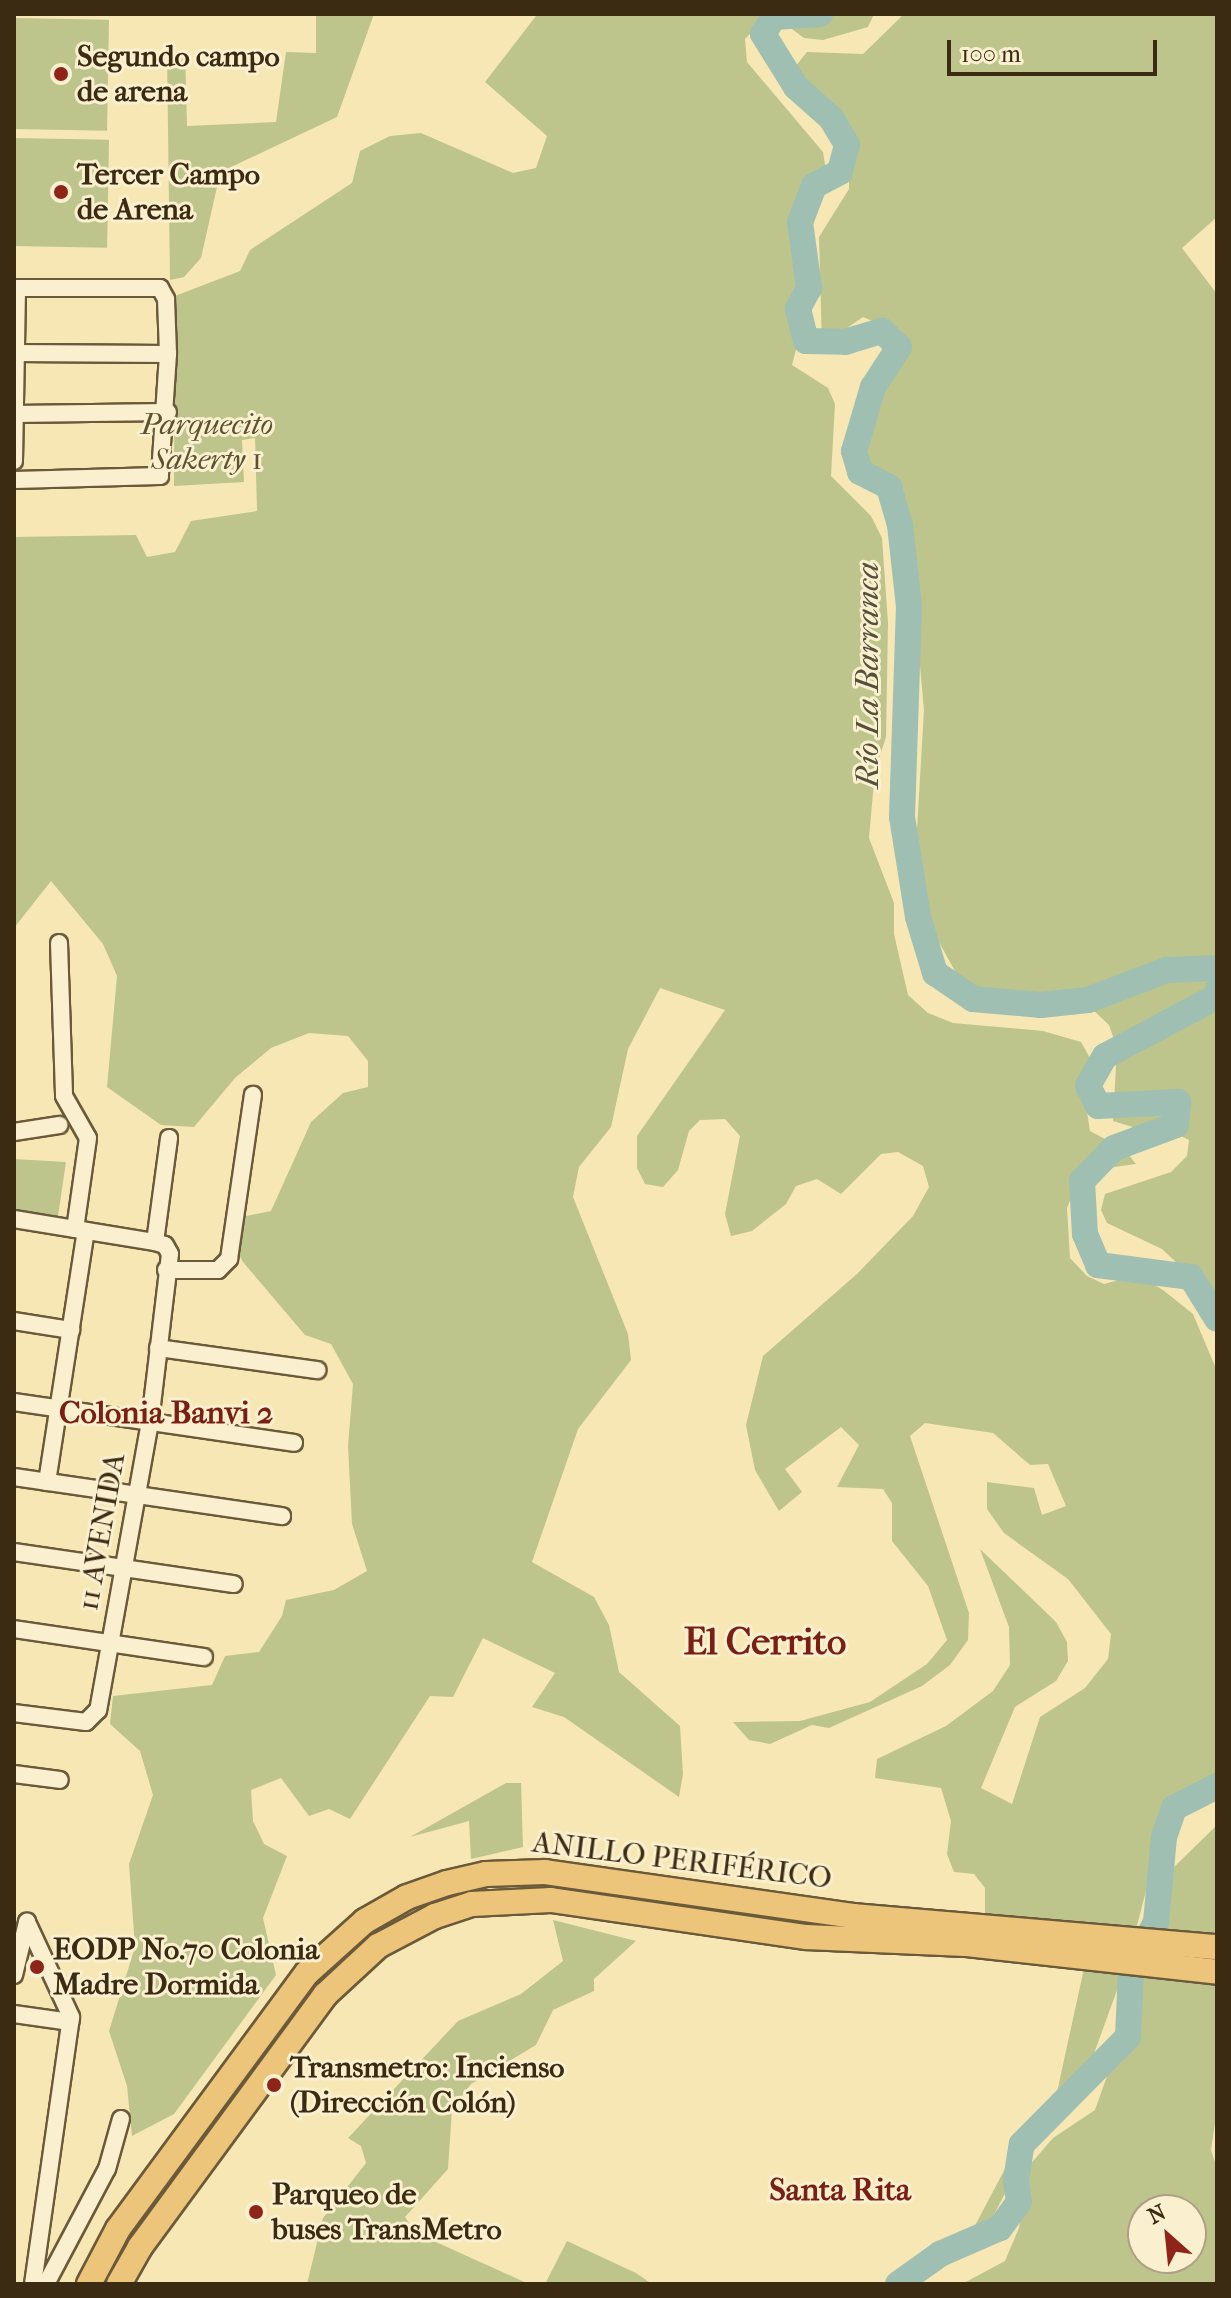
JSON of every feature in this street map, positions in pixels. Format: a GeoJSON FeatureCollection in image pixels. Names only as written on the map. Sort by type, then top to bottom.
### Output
{"type":"FeatureCollection","features":[{"type":"Feature","properties":{"kind":"highway","name":"ANILLO PERIFÉRICO"},"geometry":{"type":"LineString","coordinates":[[89,2284],[118,2229],[307,1973],[352,1930],[407,1897],[486,1874],[545,1872],[647,1889],[853,1916],[1217,1947]]}},
{"type":"Feature","properties":{"kind":"highway","name":"ANILLO PERIFÉRICO"},"geometry":{"type":"LineString","coordinates":[[119,2284],[140,2247],[325,1995],[378,1946],[435,1916],[511,1898],[806,1937],[965,1944],[1217,1972]]}},
{"type":"Feature","properties":{"kind":"street"},"geometry":{"type":"LineString","coordinates":[[14,461],[15,288],[153,287],[166,299],[168,412],[163,472],[154,478],[14,480]]}},
{"type":"Feature","properties":{"kind":"street"},"geometry":{"type":"LineString","coordinates":[[15,353],[168,354]]}},
{"type":"Feature","properties":{"kind":"street"},"geometry":{"type":"LineString","coordinates":[[15,414],[168,412]]}},
{"type":"Feature","properties":{"kind":"street"},"geometry":{"type":"LineString","coordinates":[[47,1482],[71,1330],[88,1138],[64,1096],[59,943]]}},
{"type":"Feature","properties":{"kind":"street"},"geometry":{"type":"LineString","coordinates":[[166,1270],[210,1270],[229,1259],[253,1095]]}},
{"type":"Feature","properties":{"kind":"street"},"geometry":{"type":"LineString","coordinates":[[14,1132],[59,1125]]}},
{"type":"Feature","properties":{"kind":"street","name":"11 AVENIDA"},"geometry":{"type":"LineString","coordinates":[[14,1713],[86,1722],[98,1710],[150,1422],[166,1270],[162,1245],[169,1138]]}},
{"type":"Feature","properties":{"kind":"street"},"geometry":{"type":"LineString","coordinates":[[14,1219],[162,1245]]}},
{"type":"Feature","properties":{"kind":"street"},"geometry":{"type":"LineString","coordinates":[[14,1321],[71,1330]]}},
{"type":"Feature","properties":{"kind":"street"},"geometry":{"type":"LineString","coordinates":[[158,1348],[317,1370]]}},
{"type":"Feature","properties":{"kind":"street"},"geometry":{"type":"LineString","coordinates":[[14,1402],[294,1443]]}},
{"type":"Feature","properties":{"kind":"street"},"geometry":{"type":"LineString","coordinates":[[14,1477],[282,1516]]}},
{"type":"Feature","properties":{"kind":"street"},"geometry":{"type":"LineString","coordinates":[[14,1552],[234,1584]]}},
{"type":"Feature","properties":{"kind":"street"},"geometry":{"type":"LineString","coordinates":[[14,1629],[204,1657]]}},
{"type":"Feature","properties":{"kind":"street"},"geometry":{"type":"LineString","coordinates":[[14,1774],[60,1780]]}},
{"type":"Feature","properties":{"kind":"street"},"geometry":{"type":"LineString","coordinates":[[14,1975],[22,1926],[30,1925],[66,2001],[70,2022],[33,2284]]}},
{"type":"Feature","properties":{"kind":"street"},"geometry":{"type":"LineString","coordinates":[[14,2014],[70,2022]]}},
{"type":"Feature","properties":{"kind":"street"},"geometry":{"type":"LineString","coordinates":[[46,2284],[107,2169],[121,2119]]}},
{"type":"Feature","properties":{"kind":"green space"},"geometry":{"type":"Polygon","coordinates":[[[316,14],[374,14],[337,117],[231,167],[217,187],[201,258],[184,277],[170,280],[167,52],[185,51],[187,126],[276,122],[286,52],[316,53],[316,14]]]}},
{"type":"Feature","properties":{"kind":"green space","name":"Parquecito Sakerty 1"},"geometry":{"type":"Polygon","coordinates":[[[529,14],[874,14],[868,27],[823,40],[804,38],[784,23],[762,22],[745,39],[747,62],[823,152],[826,171],[791,221],[803,323],[792,365],[828,388],[835,404],[831,476],[871,516],[882,538],[888,623],[886,737],[875,770],[869,838],[894,903],[894,934],[908,995],[928,1013],[953,1023],[1043,1031],[1081,1042],[1090,1058],[1085,1099],[1090,1131],[1124,1149],[1136,1164],[1100,1169],[1077,1184],[1067,1208],[1070,1258],[1087,1276],[1104,1284],[1138,1275],[1163,1290],[1193,1314],[1217,1371],[1217,1772],[1171,1816],[1160,1837],[1128,1960],[1080,2092],[1029,2147],[985,2232],[960,2254],[1024,2133],[1057,2092],[1083,1973],[1076,1953],[996,1929],[985,1913],[985,1888],[974,1874],[954,1872],[947,1854],[951,1821],[941,1788],[875,1778],[877,1759],[946,1726],[993,1691],[1010,1665],[1009,1627],[980,1549],[1056,1622],[1067,1642],[1068,1661],[1056,1681],[1015,1707],[981,1788],[1012,1804],[1040,1717],[1085,1688],[1108,1659],[1111,1634],[1068,1579],[1004,1533],[987,1509],[987,1482],[1034,1488],[1042,1515],[1066,1506],[1048,1464],[1030,1465],[993,1433],[925,1423],[910,1436],[969,1613],[968,1640],[950,1665],[922,1686],[829,1728],[812,1725],[770,1744],[749,1740],[733,1722],[800,1721],[870,1702],[927,1664],[947,1640],[928,1586],[892,1541],[892,1503],[883,1489],[837,1487],[859,1445],[841,1427],[785,1469],[802,1492],[779,1511],[755,1470],[746,1425],[763,1356],[857,1274],[913,1216],[929,1187],[923,1166],[898,1152],[881,1154],[841,1194],[817,1179],[796,1186],[786,1204],[752,1231],[731,1236],[725,1214],[740,1136],[725,1119],[700,1120],[689,1131],[678,1170],[663,1187],[645,1184],[637,1168],[637,1136],[725,1010],[660,988],[628,1049],[611,1127],[579,1167],[573,1197],[628,1334],[631,1360],[578,1429],[532,1562],[594,1597],[609,1625],[619,1672],[680,1726],[683,1774],[679,1797],[564,1717],[532,1707],[555,1673],[483,1638],[453,1697],[430,1696],[350,1819],[329,1809],[309,1816],[281,1778],[251,1790],[253,1821],[264,1844],[287,1856],[263,1918],[276,1975],[174,2114],[132,2136],[127,2086],[109,2031],[135,1947],[129,1864],[153,1795],[140,1751],[110,1724],[113,1696],[212,1685],[225,1656],[259,1652],[282,1616],[286,1600],[334,1590],[367,1571],[352,1524],[348,1446],[353,1384],[331,1344],[305,1335],[243,1262],[228,1234],[236,1218],[271,1211],[311,1122],[343,1093],[368,1087],[368,1061],[348,1036],[309,1033],[271,1048],[235,1078],[194,1127],[161,1125],[107,1087],[117,976],[103,944],[51,881],[14,928],[14,537],[136,535],[147,557],[175,552],[191,521],[257,511],[255,438],[242,440],[244,482],[174,486],[175,296],[240,271],[250,250],[352,183],[360,151],[390,136],[421,133],[513,173],[536,168],[547,136],[485,82],[536,16],[529,14]]]}},
{"type":"Feature","properties":{"kind":"green space"},"geometry":{"type":"Polygon","coordinates":[[[904,14],[1217,14],[1217,217],[1182,248],[1217,294],[1217,1320],[1180,1266],[1162,1249],[1107,1223],[1101,1210],[1105,1194],[1171,1172],[1187,1156],[1189,1140],[1164,1128],[1142,1130],[1113,1121],[1117,1048],[1109,1025],[1091,1008],[1012,1000],[961,982],[934,933],[915,863],[924,710],[910,556],[904,514],[875,491],[866,466],[872,410],[887,387],[892,346],[886,327],[863,317],[847,328],[829,354],[822,346],[819,237],[849,189],[849,169],[790,73],[807,52],[863,54],[904,14]]]}},
{"type":"Feature","properties":{"kind":"green space","name":"Segundo campo de arena"},"geometry":{"type":"Polygon","coordinates":[[[14,18],[109,20],[107,131],[14,129],[14,18]]]}},
{"type":"Feature","properties":{"kind":"green space","name":"Tercer Campo de Arena"},"geometry":{"type":"Polygon","coordinates":[[[14,138],[109,140],[107,248],[14,246],[14,138]]]}},
{"type":"Feature","properties":{"kind":"green space"},"geometry":{"type":"Polygon","coordinates":[[[14,1159],[66,1162],[58,1216],[14,1210],[14,1159]]]}},
{"type":"Feature","properties":{"kind":"green space"},"geometry":{"type":"Polygon","coordinates":[[[506,1783],[521,1783],[523,1847],[471,1859],[469,1821],[410,1837],[506,1783]]]}},
{"type":"Feature","properties":{"kind":"green space"},"geometry":{"type":"Polygon","coordinates":[[[1217,1825],[1217,2110],[1211,2150],[1217,2168],[1217,2284],[962,2284],[1005,2261],[1019,2228],[1028,2167],[1053,2138],[1095,2110],[1152,1949],[1167,1874],[1217,1825]]]}},
{"type":"Feature","properties":{"kind":"green space"},"geometry":{"type":"Polygon","coordinates":[[[553,1920],[636,1941],[594,1979],[594,1991],[553,2010],[536,2045],[471,2084],[452,2109],[448,2169],[405,2217],[416,2233],[529,2284],[307,2284],[323,2218],[366,2163],[361,2146],[348,2138],[458,2021],[521,1994],[563,1961],[553,1920]]]}},
{"type":"Feature","properties":{"kind":"green space"},"geometry":{"type":"Polygon","coordinates":[[[567,2241],[636,2273],[652,2284],[545,2284],[567,2241]]]}},
{"type":"Feature","properties":{"kind":"waterway","name":"Río La Barranca"},"geometry":{"type":"LineString","coordinates":[[820,14],[774,17],[763,34],[796,87],[831,118],[847,145],[840,172],[814,186],[800,222],[809,288],[798,309],[806,341],[845,342],[882,331],[899,347],[873,387],[854,451],[860,472],[889,487],[900,525],[909,606],[902,817],[918,917],[935,973],[973,999],[1041,1005],[1088,1000],[1167,970],[1217,968]]}},
{"type":"Feature","properties":{"kind":"waterway","name":"Río La Barranca"},"geometry":{"type":"LineString","coordinates":[[1217,991],[1216,997],[1105,1056],[1088,1086],[1098,1106],[1178,1102],[1176,1125],[1114,1148],[1082,1181],[1085,1234],[1098,1265],[1191,1277],[1217,1319]]}},
{"type":"Feature","properties":{"kind":"waterway","name":"Río La Barranca"},"geometry":{"type":"LineString","coordinates":[[898,2284],[940,2254],[1000,2228],[1019,2202],[1016,2180],[1022,2144],[1128,2037],[1131,1970],[1156,1922],[1164,1837],[1174,1808],[1217,1786]]}},
{"type":"Feature","properties":{"kind":"place","name":"Segundo campo de arena"},"geometry":{"type":"Point","coordinates":[61,74]}},
{"type":"Feature","properties":{"kind":"place","name":"Tercer Campo de Arena"},"geometry":{"type":"Point","coordinates":[61,192]}},
{"type":"Feature","properties":{"kind":"place","name":"EODP No.70 Colonia Madre Dormida"},"geometry":{"type":"Point","coordinates":[37,1967]}},
{"type":"Feature","properties":{"kind":"place","name":"Transmetro: Incienso (Dirección Colón)"},"geometry":{"type":"Point","coordinates":[274,2085]}},
{"type":"Feature","properties":{"kind":"place","name":"Parqueo de buses TransMetro"},"geometry":{"type":"Point","coordinates":[256,2212]}},
{"type":"Feature","properties":{"kind":"district","name":"Colonia Banvi 2"},"geometry":{"type":"Point","coordinates":[166,1413]}},
{"type":"Feature","properties":{"kind":"district","name":"El Cerrito"},"geometry":{"type":"Point","coordinates":[765,1642]}},
{"type":"Feature","properties":{"kind":"district","name":"Santa Rita"},"geometry":{"type":"Point","coordinates":[840,2190]}}]}
